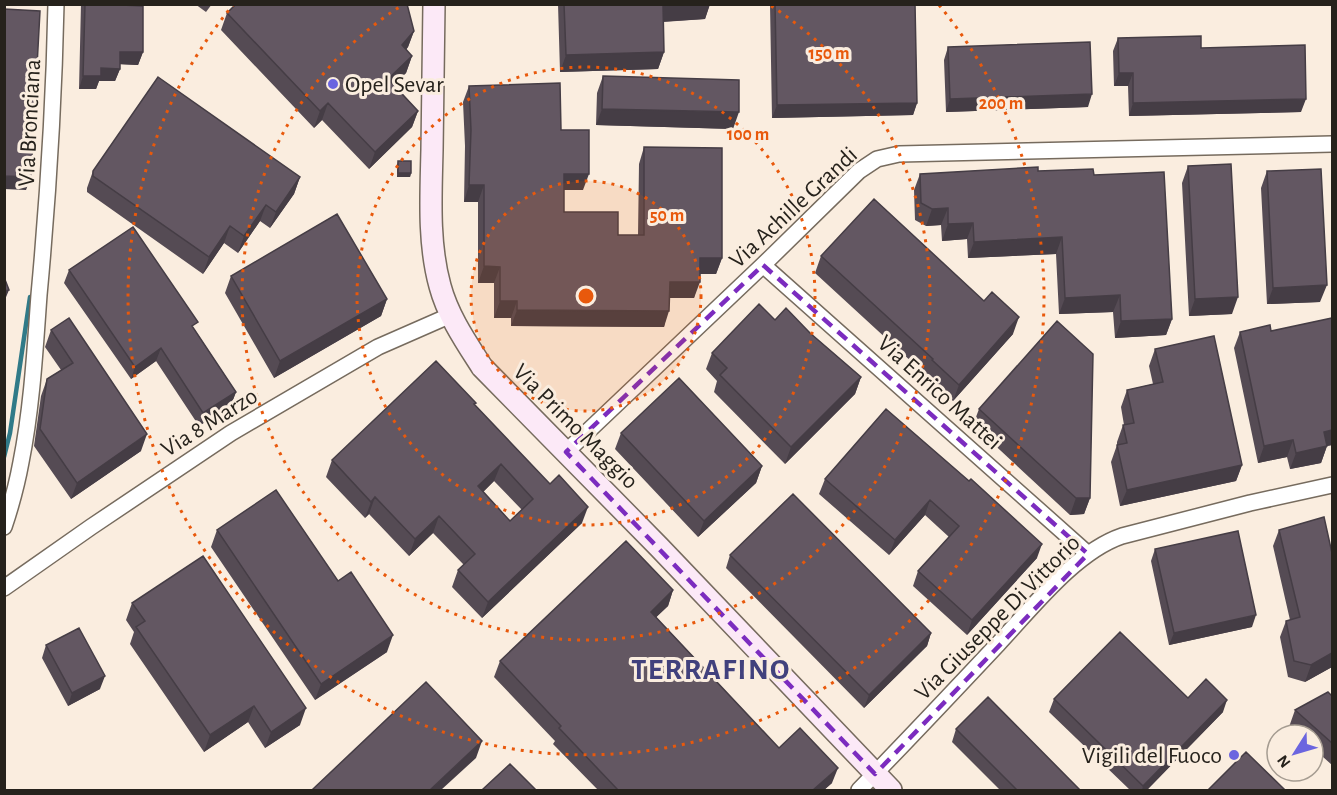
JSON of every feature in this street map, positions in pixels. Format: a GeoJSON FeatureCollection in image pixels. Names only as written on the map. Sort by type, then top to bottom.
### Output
{"type":"FeatureCollection","features":[{"type":"Feature","properties":{"kind":"main road","name":"Via Primo Maggio"},"geometry":{"type":"LineString","coordinates":[[434,4],[432,229],[436,269],[441,288],[451,315],[463,337],[482,367],[659,547],[891,790]]}},
{"type":"Feature","properties":{"kind":"street","name":"Via Bronciana"},"geometry":{"type":"LineString","coordinates":[[4,528],[22,460],[32,376],[48,190],[55,77],[56,4]]}},
{"type":"Feature","properties":{"kind":"street","name":"Via Achille Grandi"},"geometry":{"type":"LineString","coordinates":[[566,452],[859,171],[877,159],[899,154],[1332,144]]}},
{"type":"Feature","properties":{"kind":"street","name":"Via Enrico Mattei"},"geometry":{"type":"LineString","coordinates":[[763,265],[1089,554]]}},
{"type":"Feature","properties":{"kind":"street","name":"Via 8 Marzo"},"geometry":{"type":"LineString","coordinates":[[4,588],[231,433],[378,347],[451,315]]}},
{"type":"Feature","properties":{"kind":"street","name":"Via Giuseppe Di Vittorio"},"geometry":{"type":"LineString","coordinates":[[859,790],[1058,580],[1089,554],[1109,541],[1250,503],[1332,485]]}},
{"type":"Feature","properties":{"kind":"highlighted area"},"geometry":{"type":"Polygon","coordinates":[[[763,265],[1088,554],[875,774],[566,452],[763,265]]]}},
{"type":"Feature","properties":{"kind":"building"},"geometry":{"type":"Polygon","coordinates":[[[85,4],[143,6],[143,52],[120,52],[120,69],[101,68],[101,76],[83,76],[85,4]]]}},
{"type":"Feature","properties":{"kind":"building","name":"Opel Sevar"},"geometry":{"type":"Polygon","coordinates":[[[236,4],[407,4],[414,31],[402,45],[412,56],[388,79],[418,111],[375,152],[328,103],[320,111],[227,13],[236,4]]]}},
{"type":"Feature","properties":{"kind":"building"},"geometry":{"type":"Polygon","coordinates":[[[564,4],[682,4],[663,6],[664,52],[566,55],[564,4]]]}},
{"type":"Feature","properties":{"kind":"building"},"geometry":{"type":"Polygon","coordinates":[[[775,4],[915,4],[917,103],[777,105],[775,4]]]}},
{"type":"Feature","properties":{"kind":"building"},"geometry":{"type":"Polygon","coordinates":[[[4,9],[40,11],[31,177],[4,176],[4,9]]]}},
{"type":"Feature","properties":{"kind":"building"},"geometry":{"type":"Polygon","coordinates":[[[1201,36],[1201,48],[1305,45],[1306,99],[1133,103],[1133,73],[1119,73],[1118,38],[1201,36]]]}},
{"type":"Feature","properties":{"kind":"building"},"geometry":{"type":"Polygon","coordinates":[[[1090,42],[1092,94],[950,99],[948,47],[1090,42]]]}},
{"type":"Feature","properties":{"kind":"building"},"geometry":{"type":"Polygon","coordinates":[[[603,76],[739,80],[739,112],[602,109],[603,76]]]}},
{"type":"Feature","properties":{"kind":"building"},"geometry":{"type":"Polygon","coordinates":[[[158,77],[300,177],[276,212],[266,205],[244,236],[230,226],[209,257],[93,176],[93,171],[158,77]]]}},
{"type":"Feature","properties":{"kind":"building"},"geometry":{"type":"Polygon","coordinates":[[[560,83],[561,130],[589,130],[589,174],[564,174],[564,212],[618,212],[618,235],[644,235],[644,147],[722,148],[722,258],[700,258],[700,282],[670,282],[669,311],[517,310],[517,301],[500,301],[500,267],[484,266],[484,185],[469,185],[471,130],[469,86],[560,83]]]}},
{"type":"Feature","properties":{"kind":"building"},"geometry":{"type":"Polygon","coordinates":[[[398,161],[411,161],[411,173],[398,173],[398,161]]]}},
{"type":"Feature","properties":{"kind":"building"},"geometry":{"type":"Polygon","coordinates":[[[1231,164],[1238,297],[1195,299],[1188,166],[1231,164]]]}},
{"type":"Feature","properties":{"kind":"building"},"geometry":{"type":"Polygon","coordinates":[[[1038,167],[1038,171],[1093,169],[1094,175],[1164,172],[1172,319],[1121,321],[1120,295],[1065,298],[1062,237],[974,242],[973,223],[948,224],[948,208],[932,209],[921,203],[920,174],[1038,167]]]}},
{"type":"Feature","properties":{"kind":"building"},"geometry":{"type":"Polygon","coordinates":[[[1321,169],[1327,285],[1273,288],[1267,171],[1321,169]]]}},
{"type":"Feature","properties":{"kind":"building"},"geometry":{"type":"Polygon","coordinates":[[[874,199],[984,301],[992,292],[1019,317],[959,385],[821,256],[874,199]]]}},
{"type":"Feature","properties":{"kind":"building"},"geometry":{"type":"Polygon","coordinates":[[[337,214],[387,299],[280,361],[231,276],[337,214]]]}},
{"type":"Feature","properties":{"kind":"building"},"geometry":{"type":"Polygon","coordinates":[[[133,227],[198,322],[192,326],[236,392],[203,413],[161,348],[135,367],[69,270],[133,227]]]}},
{"type":"Feature","properties":{"kind":"building"},"geometry":{"type":"Polygon","coordinates":[[[4,277],[9,290],[4,291],[4,277]]]}},
{"type":"Feature","properties":{"kind":"building"},"geometry":{"type":"Polygon","coordinates":[[[759,304],[775,320],[786,308],[810,333],[861,377],[791,447],[720,375],[727,368],[712,353],[759,304]]]}},
{"type":"Feature","properties":{"kind":"building"},"geometry":{"type":"Polygon","coordinates":[[[69,318],[147,434],[77,483],[40,429],[47,379],[73,363],[51,330],[69,318]]]}},
{"type":"Feature","properties":{"kind":"building"},"geometry":{"type":"Polygon","coordinates":[[[1332,318],[1332,430],[1324,432],[1327,446],[1296,453],[1293,440],[1264,446],[1240,332],[1270,325],[1271,331],[1332,318]]]}},
{"type":"Feature","properties":{"kind":"building"},"geometry":{"type":"Polygon","coordinates":[[[1057,321],[1093,354],[1090,498],[1076,498],[979,409],[1057,321]]]}},
{"type":"Feature","properties":{"kind":"building"},"geometry":{"type":"Polygon","coordinates":[[[1214,336],[1242,465],[1127,490],[1117,445],[1127,443],[1123,425],[1134,423],[1127,390],[1163,382],[1155,349],[1214,336]]]}},
{"type":"Feature","properties":{"kind":"building"},"geometry":{"type":"Polygon","coordinates":[[[436,361],[550,484],[559,475],[588,507],[488,602],[458,570],[475,554],[439,516],[415,539],[375,497],[371,502],[332,460],[436,361]],[[501,464],[478,486],[510,521],[533,499],[501,464]]]}},
{"type":"Feature","properties":{"kind":"building"},"geometry":{"type":"Polygon","coordinates":[[[679,378],[762,466],[704,521],[621,433],[679,378]]]}},
{"type":"Feature","properties":{"kind":"building"},"geometry":{"type":"Polygon","coordinates":[[[886,409],[969,481],[971,479],[1042,544],[972,620],[918,571],[959,526],[930,500],[895,540],[825,479],[886,409]]]}},
{"type":"Feature","properties":{"kind":"building"},"geometry":{"type":"Polygon","coordinates":[[[276,490],[338,581],[351,572],[393,635],[321,684],[217,530],[276,490]]]}},
{"type":"Feature","properties":{"kind":"building"},"geometry":{"type":"Polygon","coordinates":[[[793,494],[931,633],[869,695],[730,555],[793,494]]]}},
{"type":"Feature","properties":{"kind":"building"},"geometry":{"type":"Polygon","coordinates":[[[1324,517],[1332,553],[1332,653],[1311,665],[1294,661],[1286,621],[1300,617],[1279,530],[1324,517]]]}},
{"type":"Feature","properties":{"kind":"building"},"geometry":{"type":"Polygon","coordinates":[[[1238,531],[1256,615],[1174,633],[1155,549],[1238,531]]]}},
{"type":"Feature","properties":{"kind":"building"},"geometry":{"type":"Polygon","coordinates":[[[626,541],[673,590],[651,612],[779,748],[800,728],[838,768],[813,790],[618,790],[500,661],[626,541]]]}},
{"type":"Feature","properties":{"kind":"building"},"geometry":{"type":"Polygon","coordinates":[[[203,556],[306,708],[271,732],[254,706],[210,735],[136,627],[145,621],[132,603],[203,556]]]}},
{"type":"Feature","properties":{"kind":"building"},"geometry":{"type":"Polygon","coordinates":[[[79,628],[105,676],[72,693],[46,645],[79,628]]]}},
{"type":"Feature","properties":{"kind":"building"},"geometry":{"type":"Polygon","coordinates":[[[1120,632],[1188,698],[1206,679],[1227,700],[1143,786],[1054,699],[1120,632]]]}},
{"type":"Feature","properties":{"kind":"building"},"geometry":{"type":"Polygon","coordinates":[[[426,682],[482,741],[430,790],[312,790],[426,682]]]}},
{"type":"Feature","properties":{"kind":"building"},"geometry":{"type":"Polygon","coordinates":[[[1328,692],[1332,696],[1332,743],[1325,737],[1325,723],[1310,723],[1295,710],[1328,692]]]}},
{"type":"Feature","properties":{"kind":"building"},"geometry":{"type":"Polygon","coordinates":[[[988,697],[1080,790],[1017,790],[956,729],[988,697]]]}},
{"type":"Feature","properties":{"kind":"building"},"geometry":{"type":"Polygon","coordinates":[[[1246,752],[1265,771],[1265,783],[1278,783],[1285,790],[1208,790],[1246,752]]]}},
{"type":"Feature","properties":{"kind":"building"},"geometry":{"type":"Polygon","coordinates":[[[510,764],[536,790],[482,790],[510,764]]]}},
{"type":"Feature","properties":{"kind":"waterway"},"geometry":{"type":"LineString","coordinates":[[4,457],[10,433],[30,297]]}},
{"type":"Feature","properties":{"kind":"place","name":"Opel Sevar"},"geometry":{"type":"Point","coordinates":[333,84]}},
{"type":"Feature","properties":{"kind":"place","name":"Vigili del Fuoco"},"geometry":{"type":"Point","coordinates":[1234,755]}},
{"type":"Feature","properties":{"kind":"district","name":"TERRAFINO"},"geometry":{"type":"Point","coordinates":[711,669]}}]}
